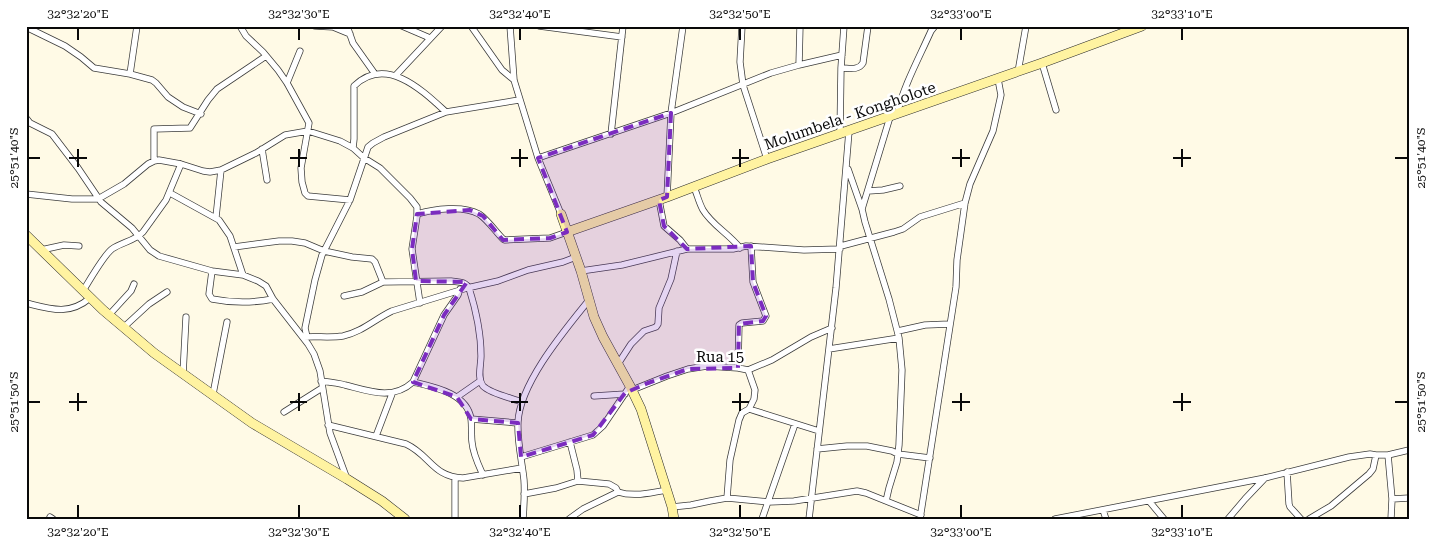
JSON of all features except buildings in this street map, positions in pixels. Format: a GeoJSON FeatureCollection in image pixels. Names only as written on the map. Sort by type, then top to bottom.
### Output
{"type":"FeatureCollection","features":[{"type":"Feature","properties":{"kind":"street"},"geometry":{"type":"LineString","coordinates":[[130,74],[137,26]]}},
{"type":"Feature","properties":{"kind":"street"},"geometry":{"type":"LineString","coordinates":[[240,26],[246,36],[278,70],[308,122],[301,168],[305,193],[308,196],[350,200]]}},
{"type":"Feature","properties":{"kind":"street"},"geometry":{"type":"LineString","coordinates":[[315,26],[333,27],[350,34]]}},
{"type":"Feature","properties":{"kind":"street"},"geometry":{"type":"LineString","coordinates":[[347,26],[353,43],[375,74]]}},
{"type":"Feature","properties":{"kind":"street"},"geometry":{"type":"LineString","coordinates":[[402,26],[430,38]]}},
{"type":"Feature","properties":{"kind":"street"},"geometry":{"type":"LineString","coordinates":[[396,75],[442,26]]}},
{"type":"Feature","properties":{"kind":"street"},"geometry":{"type":"LineString","coordinates":[[471,26],[502,70],[514,80]]}},
{"type":"Feature","properties":{"kind":"street"},"geometry":{"type":"LineString","coordinates":[[510,26],[514,80],[538,158],[561,214],[581,271],[588,300],[600,330],[640,409],[674,515],[691,505],[710,500],[727,498],[769,502],[811,499],[858,491],[921,517],[956,287],[957,260],[964,203],[995,124],[1001,95],[998,79]]}},
{"type":"Feature","properties":{"kind":"street"},"geometry":{"type":"LineString","coordinates":[[539,26],[622,37]]}},
{"type":"Feature","properties":{"kind":"street"},"geometry":{"type":"LineString","coordinates":[[611,134],[623,26]]}},
{"type":"Feature","properties":{"kind":"street"},"geometry":{"type":"LineString","coordinates":[[682,26],[663,198],[664,226],[687,249]]}},
{"type":"Feature","properties":{"kind":"street"},"geometry":{"type":"LineString","coordinates":[[742,26],[740,62],[743,85],[767,159]]}},
{"type":"Feature","properties":{"kind":"street"},"geometry":{"type":"LineString","coordinates":[[799,65],[800,26]]}},
{"type":"Feature","properties":{"kind":"street"},"geometry":{"type":"LineString","coordinates":[[809,519],[841,247],[847,164],[841,68],[844,26]]}},
{"type":"Feature","properties":{"kind":"street"},"geometry":{"type":"LineString","coordinates":[[841,68],[861,67],[868,26]]}},
{"type":"Feature","properties":{"kind":"street"},"geometry":{"type":"LineString","coordinates":[[1018,72],[1026,26]]}},
{"type":"Feature","properties":{"kind":"street","name":"Molumbela - Kongholote"},"geometry":{"type":"LineString","coordinates":[[567,232],[767,159],[1042,64],[1142,26]]}},
{"type":"Feature","properties":{"kind":"street"},"geometry":{"type":"LineString","coordinates":[[26,28],[66,46],[94,68],[152,80],[168,97],[201,114]]}},
{"type":"Feature","properties":{"kind":"street"},"geometry":{"type":"LineString","coordinates":[[862,209],[894,116],[931,28]]}},
{"type":"Feature","properties":{"kind":"street"},"geometry":{"type":"LineString","coordinates":[[287,83],[300,50]]}},
{"type":"Feature","properties":{"kind":"street"},"geometry":{"type":"LineString","coordinates":[[538,158],[671,113],[771,73],[842,55]]}},
{"type":"Feature","properties":{"kind":"street"},"geometry":{"type":"LineString","coordinates":[[154,161],[154,129],[190,128],[217,89],[266,56]]}},
{"type":"Feature","properties":{"kind":"street"},"geometry":{"type":"LineString","coordinates":[[1042,64],[1056,110]]}},
{"type":"Feature","properties":{"kind":"street"},"geometry":{"type":"LineString","coordinates":[[352,148],[354,139],[354,86],[375,74],[396,75],[432,99],[446,112]]}},
{"type":"Feature","properties":{"kind":"street"},"geometry":{"type":"LineString","coordinates":[[305,337],[305,328],[318,268],[324,251],[350,200],[368,147],[384,137],[446,112],[519,100]]}},
{"type":"Feature","properties":{"kind":"street"},"geometry":{"type":"LineString","coordinates":[[26,118],[30,123],[52,134],[78,168],[98,199],[132,228],[150,250],[159,256],[212,271],[243,275],[262,283],[269,290],[273,298],[305,337],[314,354],[322,385],[330,434],[347,479]]}},
{"type":"Feature","properties":{"kind":"street"},"geometry":{"type":"LineString","coordinates":[[26,194],[72,199],[98,199],[124,184],[154,161],[159,160],[182,164],[210,172],[221,170],[285,135],[308,131],[340,141],[352,148],[380,168],[417,207],[412,250],[420,303]]}},
{"type":"Feature","properties":{"kind":"street"},"geometry":{"type":"LineString","coordinates":[[262,149],[267,180]]}},
{"type":"Feature","properties":{"kind":"street"},"geometry":{"type":"LineString","coordinates":[[83,291],[109,252],[120,244],[139,237],[159,212],[170,193],[182,164]]}},
{"type":"Feature","properties":{"kind":"street"},"geometry":{"type":"LineString","coordinates":[[847,164],[899,335],[902,370],[898,454],[886,502]]}},
{"type":"Feature","properties":{"kind":"street"},"geometry":{"type":"LineString","coordinates":[[216,217],[221,170]]}},
{"type":"Feature","properties":{"kind":"street"},"geometry":{"type":"LineString","coordinates":[[868,191],[900,186]]}},
{"type":"Feature","properties":{"kind":"street"},"geometry":{"type":"LineString","coordinates":[[694,187],[703,210],[740,248]]}},
{"type":"Feature","properties":{"kind":"street"},"geometry":{"type":"LineString","coordinates":[[170,193],[216,217],[223,224],[234,247],[243,275]]}},
{"type":"Feature","properties":{"kind":"street"},"geometry":{"type":"LineString","coordinates":[[581,271],[622,265],[687,249],[751,246],[804,250],[841,247],[903,229],[920,217],[964,203]]}},
{"type":"Feature","properties":{"kind":"street"},"geometry":{"type":"LineString","coordinates":[[417,214],[437,210],[470,210],[480,215],[503,240],[550,238],[567,232]]}},
{"type":"Feature","properties":{"kind":"street"},"geometry":{"type":"LineString","coordinates":[[26,235],[90,298],[154,353],[252,423],[347,479],[382,501],[405,519]]}},
{"type":"Feature","properties":{"kind":"street"},"geometry":{"type":"LineString","coordinates":[[234,247],[279,241],[305,243],[324,251],[372,259],[375,262],[382,282]]}},
{"type":"Feature","properties":{"kind":"street"},"geometry":{"type":"LineString","coordinates":[[41,250],[64,245],[78,246]]}},
{"type":"Feature","properties":{"kind":"street"},"geometry":{"type":"LineString","coordinates":[[738,368],[739,325],[763,321],[766,316],[753,282],[751,246]]}},
{"type":"Feature","properties":{"kind":"street"},"geometry":{"type":"LineString","coordinates":[[618,364],[644,331],[656,327],[658,324],[659,308],[671,279],[677,251]]}},
{"type":"Feature","properties":{"kind":"street"},"geometry":{"type":"LineString","coordinates":[[305,337],[344,336],[367,327],[392,311],[576,257]]}},
{"type":"Feature","properties":{"kind":"street"},"geometry":{"type":"LineString","coordinates":[[212,271],[209,294],[212,299],[226,302],[249,302],[273,298]]}},
{"type":"Feature","properties":{"kind":"street"},"geometry":{"type":"LineString","coordinates":[[344,296],[362,292],[382,282],[462,282],[467,284],[470,288],[479,325],[480,381],[484,387],[493,392],[522,402]]}},
{"type":"Feature","properties":{"kind":"street"},"geometry":{"type":"LineString","coordinates":[[109,315],[132,291],[134,284]]}},
{"type":"Feature","properties":{"kind":"street"},"geometry":{"type":"LineString","coordinates":[[284,412],[322,385],[344,384],[369,392],[392,394],[405,388],[413,382],[444,315],[460,290]]}},
{"type":"Feature","properties":{"kind":"street"},"geometry":{"type":"LineString","coordinates":[[124,327],[149,304],[167,292]]}},
{"type":"Feature","properties":{"kind":"street"},"geometry":{"type":"LineString","coordinates":[[26,303],[65,310],[86,302],[90,298]]}},
{"type":"Feature","properties":{"kind":"street"},"geometry":{"type":"LineString","coordinates":[[523,519],[524,494],[518,423],[520,408],[527,390],[546,355],[588,300]]}},
{"type":"Feature","properties":{"kind":"street"},"geometry":{"type":"LineString","coordinates":[[183,374],[186,317]]}},
{"type":"Feature","properties":{"kind":"street"},"geometry":{"type":"LineString","coordinates":[[213,394],[227,322]]}},
{"type":"Feature","properties":{"kind":"street"},"geometry":{"type":"LineString","coordinates":[[829,350],[899,335],[925,325],[950,324]]}},
{"type":"Feature","properties":{"kind":"street","name":"Rua 15"},"geometry":{"type":"LineString","coordinates":[[594,396],[629,390],[688,369],[707,366],[748,370],[772,360],[811,337],[832,328]]}},
{"type":"Feature","properties":{"kind":"street"},"geometry":{"type":"LineString","coordinates":[[727,498],[730,460],[739,420],[742,413],[749,409],[754,399],[754,390],[748,370]]}},
{"type":"Feature","properties":{"kind":"street"},"geometry":{"type":"LineString","coordinates":[[457,397],[480,381]]}},
{"type":"Feature","properties":{"kind":"street"},"geometry":{"type":"LineString","coordinates":[[413,382],[447,392],[463,402],[471,419],[473,450],[483,475]]}},
{"type":"Feature","properties":{"kind":"street"},"geometry":{"type":"LineString","coordinates":[[520,457],[589,437],[603,426],[629,390]]}},
{"type":"Feature","properties":{"kind":"street"},"geometry":{"type":"LineString","coordinates":[[376,436],[392,394]]}},
{"type":"Feature","properties":{"kind":"street"},"geometry":{"type":"LineString","coordinates":[[749,409],[818,431]]}},
{"type":"Feature","properties":{"kind":"street"},"geometry":{"type":"LineString","coordinates":[[471,419],[518,423]]}},
{"type":"Feature","properties":{"kind":"street"},"geometry":{"type":"LineString","coordinates":[[762,519],[795,424]]}},
{"type":"Feature","properties":{"kind":"street"},"geometry":{"type":"LineString","coordinates":[[328,425],[410,445],[436,469],[445,475],[455,478],[522,468]]}},
{"type":"Feature","properties":{"kind":"street"},"geometry":{"type":"LineString","coordinates":[[570,442],[578,481]]}},
{"type":"Feature","properties":{"kind":"street"},"geometry":{"type":"LineString","coordinates":[[817,449],[867,446],[898,454],[930,458]]}},
{"type":"Feature","properties":{"kind":"street"},"geometry":{"type":"LineString","coordinates":[[1055,519],[1265,478],[1349,457],[1370,454],[1388,455],[1409,450]]}},
{"type":"Feature","properties":{"kind":"street"},"geometry":{"type":"LineString","coordinates":[[1309,519],[1330,506],[1369,474],[1376,455]]}},
{"type":"Feature","properties":{"kind":"street"},"geometry":{"type":"LineString","coordinates":[[1388,455],[1392,498],[1391,519]]}},
{"type":"Feature","properties":{"kind":"street"},"geometry":{"type":"LineString","coordinates":[[1287,472],[1289,504],[1301,519]]}},
{"type":"Feature","properties":{"kind":"street"},"geometry":{"type":"LineString","coordinates":[[455,478],[455,519]]}},
{"type":"Feature","properties":{"kind":"street"},"geometry":{"type":"LineString","coordinates":[[1228,519],[1265,478]]}},
{"type":"Feature","properties":{"kind":"street"},"geometry":{"type":"LineString","coordinates":[[524,494],[556,488],[578,481],[608,484],[624,494],[667,490]]}},
{"type":"Feature","properties":{"kind":"street"},"geometry":{"type":"LineString","coordinates":[[568,519],[599,500],[618,492]]}},
{"type":"Feature","properties":{"kind":"street"},"geometry":{"type":"LineString","coordinates":[[1392,498],[1409,498]]}},
{"type":"Feature","properties":{"kind":"street"},"geometry":{"type":"LineString","coordinates":[[1148,500],[1164,519]]}},
{"type":"Feature","properties":{"kind":"street"},"geometry":{"type":"LineString","coordinates":[[1103,510],[1106,519]]}},
{"type":"Feature","properties":{"kind":"highlighted area"},"geometry":{"type":"Polygon","coordinates":[[[671,113],[667,197],[659,200],[664,226],[687,249],[751,246],[753,282],[766,316],[763,321],[739,324],[738,368],[688,369],[648,383],[625,393],[593,435],[521,457],[518,423],[471,419],[457,397],[413,382],[444,315],[467,282],[416,281],[412,249],[417,214],[470,210],[483,216],[503,240],[550,238],[567,232],[538,158],[671,113]]]}}]}
